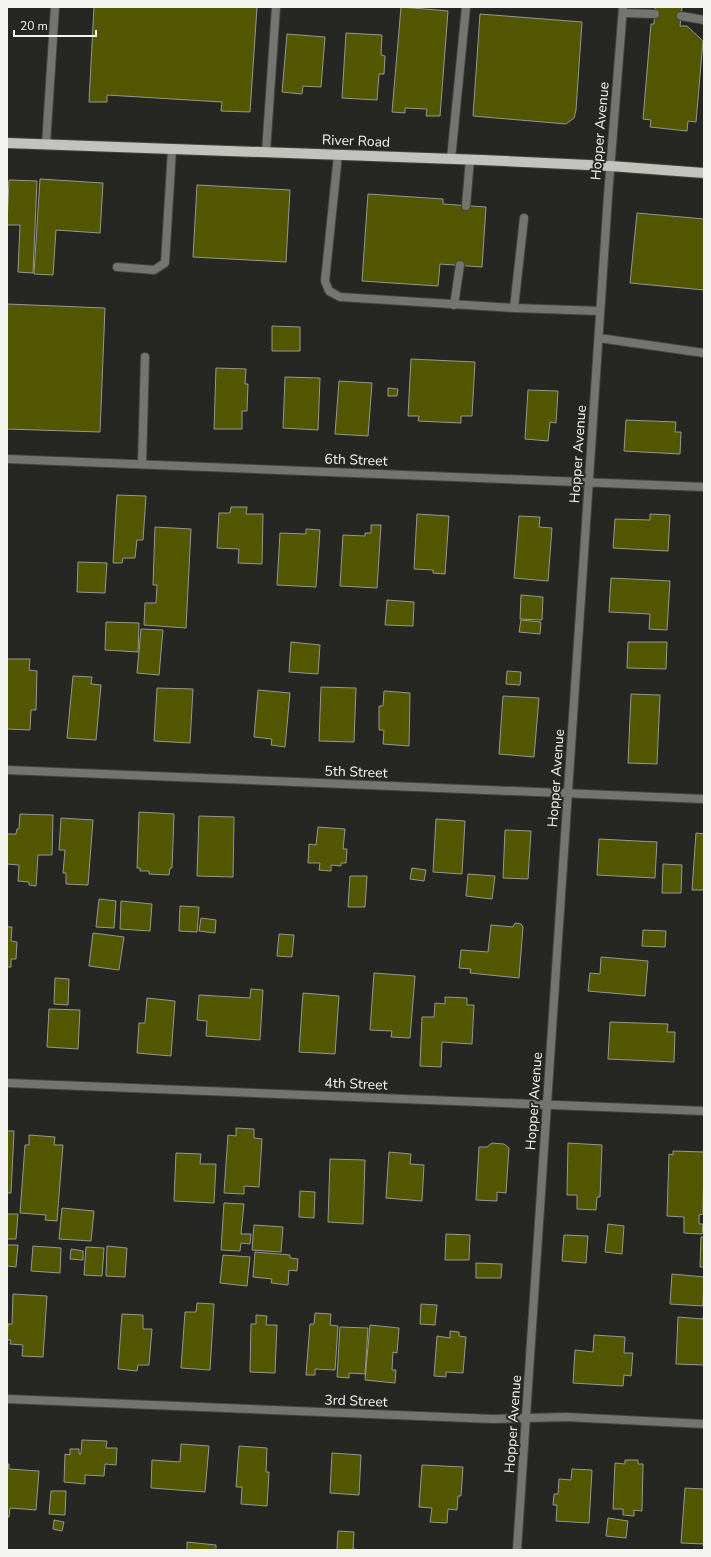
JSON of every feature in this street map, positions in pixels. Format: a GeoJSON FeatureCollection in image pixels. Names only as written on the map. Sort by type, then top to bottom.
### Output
{"type":"FeatureCollection","features":[{"type":"Feature","properties":{"kind":"main road","name":"River Road"},"geometry":{"type":"LineString","coordinates":[[7,143],[470,159],[610,166],[704,173]]}},
{"type":"Feature","properties":{"kind":"street"},"geometry":{"type":"LineString","coordinates":[[46,144],[55,7]]}},
{"type":"Feature","properties":{"kind":"street"},"geometry":{"type":"LineString","coordinates":[[266,152],[276,7]]}},
{"type":"Feature","properties":{"kind":"street"},"geometry":{"type":"LineString","coordinates":[[451,159],[466,7]]}},
{"type":"Feature","properties":{"kind":"street"},"geometry":{"type":"LineString","coordinates":[[623,10],[655,14]]}},
{"type":"Feature","properties":{"kind":"street","name":"Hopper Avenue"},"geometry":{"type":"LineString","coordinates":[[517,1550],[598,338],[623,10]]}},
{"type":"Feature","properties":{"kind":"street"},"geometry":{"type":"LineString","coordinates":[[681,16],[704,20]]}},
{"type":"Feature","properties":{"kind":"street"},"geometry":{"type":"LineString","coordinates":[[117,267],[154,270],[165,263],[172,148]]}},
{"type":"Feature","properties":{"kind":"street"},"geometry":{"type":"LineString","coordinates":[[338,155],[325,281],[329,291],[340,298],[454,305],[600,311]]}},
{"type":"Feature","properties":{"kind":"street"},"geometry":{"type":"LineString","coordinates":[[466,206],[470,159]]}},
{"type":"Feature","properties":{"kind":"street"},"geometry":{"type":"LineString","coordinates":[[514,308],[524,218]]}},
{"type":"Feature","properties":{"kind":"street"},"geometry":{"type":"LineString","coordinates":[[454,305],[460,265]]}},
{"type":"Feature","properties":{"kind":"street"},"geometry":{"type":"LineString","coordinates":[[598,338],[704,354]]}},
{"type":"Feature","properties":{"kind":"street"},"geometry":{"type":"LineString","coordinates":[[142,464],[145,357]]}},
{"type":"Feature","properties":{"kind":"street","name":"6th Street"},"geometry":{"type":"LineString","coordinates":[[7,459],[704,487]]}},
{"type":"Feature","properties":{"kind":"street","name":"5th Street"},"geometry":{"type":"LineString","coordinates":[[7,770],[704,799]]}},
{"type":"Feature","properties":{"kind":"street","name":"4th Street"},"geometry":{"type":"LineString","coordinates":[[7,1083],[704,1111]]}},
{"type":"Feature","properties":{"kind":"street","name":"3rd Street"},"geometry":{"type":"LineString","coordinates":[[7,1400],[493,1419],[566,1417],[704,1424]]}},
{"type":"Feature","properties":{"kind":"building"},"geometry":{"type":"Polygon","coordinates":[[[94,7],[257,7],[250,112],[221,111],[222,102],[107,95],[107,102],[89,102],[94,7]]]}},
{"type":"Feature","properties":{"kind":"building"},"geometry":{"type":"Polygon","coordinates":[[[401,7],[448,11],[440,116],[426,116],[427,109],[405,108],[405,113],[392,112],[401,7]]]}},
{"type":"Feature","properties":{"kind":"building"},"geometry":{"type":"Polygon","coordinates":[[[655,7],[682,7],[680,26],[687,26],[703,41],[696,122],[688,121],[687,131],[650,127],[651,120],[643,119],[651,24],[654,24],[655,7]]]}},
{"type":"Feature","properties":{"kind":"building"},"geometry":{"type":"Polygon","coordinates":[[[480,14],[582,22],[576,110],[574,118],[566,124],[473,116],[480,14]]]}},
{"type":"Feature","properties":{"kind":"building"},"geometry":{"type":"Polygon","coordinates":[[[346,33],[382,35],[381,55],[385,56],[384,74],[379,74],[377,100],[342,98],[346,33]]]}},
{"type":"Feature","properties":{"kind":"building"},"geometry":{"type":"Polygon","coordinates":[[[287,34],[325,37],[321,87],[303,86],[302,94],[282,92],[287,34]]]}},
{"type":"Feature","properties":{"kind":"building"},"geometry":{"type":"Polygon","coordinates":[[[40,179],[103,183],[100,233],[56,230],[53,275],[34,274],[40,179]]]}},
{"type":"Feature","properties":{"kind":"building"},"geometry":{"type":"Polygon","coordinates":[[[9,180],[37,181],[33,273],[18,272],[20,225],[7,225],[9,180]]]}},
{"type":"Feature","properties":{"kind":"building"},"geometry":{"type":"Polygon","coordinates":[[[197,185],[290,190],[286,262],[193,257],[197,185]]]}},
{"type":"Feature","properties":{"kind":"building"},"geometry":{"type":"Polygon","coordinates":[[[368,194],[443,199],[443,204],[486,207],[482,267],[440,264],[438,286],[362,281],[368,194]]]}},
{"type":"Feature","properties":{"kind":"building"},"geometry":{"type":"Polygon","coordinates":[[[637,213],[704,219],[704,290],[630,283],[637,213]]]}},
{"type":"Feature","properties":{"kind":"building"},"geometry":{"type":"Polygon","coordinates":[[[7,304],[105,308],[100,432],[7,429],[7,304]]]}},
{"type":"Feature","properties":{"kind":"building"},"geometry":{"type":"Polygon","coordinates":[[[272,326],[300,327],[300,351],[272,351],[272,326]]]}},
{"type":"Feature","properties":{"kind":"building"},"geometry":{"type":"Polygon","coordinates":[[[411,359],[475,362],[472,416],[461,416],[461,423],[418,421],[419,416],[408,416],[411,359]]]}},
{"type":"Feature","properties":{"kind":"building"},"geometry":{"type":"Polygon","coordinates":[[[216,368],[246,369],[245,384],[248,384],[247,411],[242,411],[242,429],[214,429],[216,368]]]}},
{"type":"Feature","properties":{"kind":"building"},"geometry":{"type":"Polygon","coordinates":[[[285,377],[320,378],[318,430],[283,428],[285,377]]]}},
{"type":"Feature","properties":{"kind":"building"},"geometry":{"type":"Polygon","coordinates":[[[339,381],[372,383],[368,436],[335,434],[339,381]]]}},
{"type":"Feature","properties":{"kind":"building"},"geometry":{"type":"Polygon","coordinates":[[[388,388],[398,389],[397,396],[388,396],[388,388]]]}},
{"type":"Feature","properties":{"kind":"building"},"geometry":{"type":"Polygon","coordinates":[[[528,390],[558,391],[556,423],[550,422],[548,441],[525,439],[528,390]]]}},
{"type":"Feature","properties":{"kind":"building"},"geometry":{"type":"Polygon","coordinates":[[[626,420],[676,422],[675,432],[681,432],[680,454],[624,451],[626,420]]]}},
{"type":"Feature","properties":{"kind":"building"},"geometry":{"type":"Polygon","coordinates":[[[117,495],[146,496],[143,540],[137,540],[135,558],[123,558],[122,563],[113,563],[117,495]]]}},
{"type":"Feature","properties":{"kind":"building"},"geometry":{"type":"Polygon","coordinates":[[[231,507],[247,507],[246,514],[263,514],[262,564],[238,563],[239,549],[217,548],[219,513],[230,513],[231,507]]]}},
{"type":"Feature","properties":{"kind":"building"},"geometry":{"type":"Polygon","coordinates":[[[417,514],[449,516],[445,574],[433,573],[433,570],[414,569],[417,514]]]}},
{"type":"Feature","properties":{"kind":"building"},"geometry":{"type":"Polygon","coordinates":[[[650,514],[670,515],[668,551],[613,548],[615,519],[650,520],[650,514]]]}},
{"type":"Feature","properties":{"kind":"building"},"geometry":{"type":"Polygon","coordinates":[[[519,516],[540,517],[539,527],[552,528],[548,581],[514,578],[519,516]]]}},
{"type":"Feature","properties":{"kind":"building"},"geometry":{"type":"Polygon","coordinates":[[[371,525],[381,525],[377,588],[340,586],[343,535],[365,536],[365,533],[371,533],[371,525]]]}},
{"type":"Feature","properties":{"kind":"building"},"geometry":{"type":"Polygon","coordinates":[[[155,527],[191,529],[186,628],[144,625],[145,603],[156,603],[157,585],[153,585],[155,527]]]}},
{"type":"Feature","properties":{"kind":"building"},"geometry":{"type":"Polygon","coordinates":[[[306,529],[320,530],[316,587],[277,585],[280,533],[306,534],[306,529]]]}},
{"type":"Feature","properties":{"kind":"building"},"geometry":{"type":"Polygon","coordinates":[[[78,562],[107,563],[105,593],[77,592],[78,562]]]}},
{"type":"Feature","properties":{"kind":"building"},"geometry":{"type":"Polygon","coordinates":[[[611,578],[670,581],[667,630],[649,629],[650,614],[609,612],[611,578]]]}},
{"type":"Feature","properties":{"kind":"building"},"geometry":{"type":"Polygon","coordinates":[[[521,595],[543,597],[542,620],[520,619],[521,595]]]}},
{"type":"Feature","properties":{"kind":"building"},"geometry":{"type":"Polygon","coordinates":[[[387,600],[414,602],[413,626],[385,625],[387,600]]]}},
{"type":"Feature","properties":{"kind":"building"},"geometry":{"type":"Polygon","coordinates":[[[521,620],[541,622],[540,634],[519,632],[521,620]]]}},
{"type":"Feature","properties":{"kind":"building"},"geometry":{"type":"Polygon","coordinates":[[[106,622],[139,623],[138,652],[105,650],[106,622]]]}},
{"type":"Feature","properties":{"kind":"building"},"geometry":{"type":"Polygon","coordinates":[[[141,629],[163,630],[159,675],[137,673],[141,629]]]}},
{"type":"Feature","properties":{"kind":"building"},"geometry":{"type":"Polygon","coordinates":[[[291,642],[320,645],[318,674],[289,672],[291,642]]]}},
{"type":"Feature","properties":{"kind":"building"},"geometry":{"type":"Polygon","coordinates":[[[628,642],[667,642],[666,669],[627,668],[628,642]]]}},
{"type":"Feature","properties":{"kind":"building"},"geometry":{"type":"Polygon","coordinates":[[[7,659],[30,659],[29,670],[37,671],[36,710],[31,710],[30,730],[7,729],[7,659]]]}},
{"type":"Feature","properties":{"kind":"building"},"geometry":{"type":"Polygon","coordinates":[[[507,671],[521,672],[520,685],[506,684],[507,671]]]}},
{"type":"Feature","properties":{"kind":"building"},"geometry":{"type":"Polygon","coordinates":[[[73,676],[92,677],[91,684],[101,685],[96,740],[67,738],[73,676]]]}},
{"type":"Feature","properties":{"kind":"building"},"geometry":{"type":"Polygon","coordinates":[[[321,687],[356,688],[354,742],[319,741],[321,687]]]}},
{"type":"Feature","properties":{"kind":"building"},"geometry":{"type":"Polygon","coordinates":[[[157,688],[193,689],[190,743],[154,741],[157,688]]]}},
{"type":"Feature","properties":{"kind":"building"},"geometry":{"type":"Polygon","coordinates":[[[258,690],[290,693],[285,747],[271,745],[272,739],[254,737],[258,690]]]}},
{"type":"Feature","properties":{"kind":"building"},"geometry":{"type":"Polygon","coordinates":[[[384,691],[410,693],[409,746],[383,744],[384,730],[379,730],[379,706],[383,706],[384,691]]]}},
{"type":"Feature","properties":{"kind":"building"},"geometry":{"type":"Polygon","coordinates":[[[631,694],[660,695],[657,764],[628,763],[631,694]]]}},
{"type":"Feature","properties":{"kind":"building"},"geometry":{"type":"Polygon","coordinates":[[[503,696],[539,698],[534,757],[499,754],[503,696]]]}},
{"type":"Feature","properties":{"kind":"building"},"geometry":{"type":"Polygon","coordinates":[[[139,812],[174,814],[172,868],[170,868],[169,875],[149,874],[149,871],[140,871],[140,868],[137,868],[139,812]]]}},
{"type":"Feature","properties":{"kind":"building"},"geometry":{"type":"Polygon","coordinates":[[[20,814],[53,815],[52,855],[38,855],[36,886],[29,885],[29,882],[18,881],[19,865],[7,864],[7,834],[16,834],[17,829],[19,829],[20,814]]]}},
{"type":"Feature","properties":{"kind":"building"},"geometry":{"type":"Polygon","coordinates":[[[199,816],[234,817],[233,877],[197,876],[199,816]]]}},
{"type":"Feature","properties":{"kind":"building"},"geometry":{"type":"Polygon","coordinates":[[[61,818],[93,820],[88,885],[66,884],[66,873],[63,873],[65,850],[59,850],[61,818]]]}},
{"type":"Feature","properties":{"kind":"building"},"geometry":{"type":"Polygon","coordinates":[[[436,819],[465,821],[462,874],[433,872],[436,819]]]}},
{"type":"Feature","properties":{"kind":"building"},"geometry":{"type":"Polygon","coordinates":[[[318,827],[345,829],[343,849],[347,849],[346,863],[341,863],[341,866],[331,865],[331,871],[319,870],[320,863],[308,863],[309,844],[316,845],[318,827]]]}},
{"type":"Feature","properties":{"kind":"building"},"geometry":{"type":"Polygon","coordinates":[[[505,830],[531,831],[528,879],[503,878],[505,830]]]}},
{"type":"Feature","properties":{"kind":"building"},"geometry":{"type":"Polygon","coordinates":[[[696,833],[704,834],[704,890],[692,890],[696,833]]]}},
{"type":"Feature","properties":{"kind":"building"},"geometry":{"type":"Polygon","coordinates":[[[599,839],[657,842],[655,878],[597,875],[599,839]]]}},
{"type":"Feature","properties":{"kind":"building"},"geometry":{"type":"Polygon","coordinates":[[[663,864],[682,865],[681,893],[662,893],[663,864]]]}},
{"type":"Feature","properties":{"kind":"building"},"geometry":{"type":"Polygon","coordinates":[[[412,868],[426,870],[424,881],[410,879],[412,868]]]}},
{"type":"Feature","properties":{"kind":"building"},"geometry":{"type":"Polygon","coordinates":[[[468,874],[495,876],[492,899],[466,896],[468,874]]]}},
{"type":"Feature","properties":{"kind":"building"},"geometry":{"type":"Polygon","coordinates":[[[350,876],[367,876],[365,907],[348,907],[350,876]]]}},
{"type":"Feature","properties":{"kind":"building"},"geometry":{"type":"Polygon","coordinates":[[[99,899],[116,901],[114,928],[96,927],[99,899]]]}},
{"type":"Feature","properties":{"kind":"building"},"geometry":{"type":"Polygon","coordinates":[[[121,901],[152,904],[150,931],[120,929],[121,901]]]}},
{"type":"Feature","properties":{"kind":"building"},"geometry":{"type":"Polygon","coordinates":[[[180,906],[199,907],[197,932],[179,931],[180,906]]]}},
{"type":"Feature","properties":{"kind":"building"},"geometry":{"type":"Polygon","coordinates":[[[201,918],[216,920],[215,933],[199,931],[201,918]]]}},
{"type":"Feature","properties":{"kind":"building"},"geometry":{"type":"Polygon","coordinates":[[[515,923],[521,924],[523,927],[519,978],[470,973],[471,969],[459,968],[461,950],[488,952],[491,925],[513,927],[515,923]]]}},
{"type":"Feature","properties":{"kind":"building"},"geometry":{"type":"Polygon","coordinates":[[[7,927],[12,927],[11,941],[17,942],[16,959],[11,959],[11,967],[7,967],[7,927]]]}},
{"type":"Feature","properties":{"kind":"building"},"geometry":{"type":"Polygon","coordinates":[[[643,930],[666,931],[665,947],[642,946],[643,930]]]}},
{"type":"Feature","properties":{"kind":"building"},"geometry":{"type":"Polygon","coordinates":[[[93,933],[124,937],[119,970],[89,966],[93,933]]]}},
{"type":"Feature","properties":{"kind":"building"},"geometry":{"type":"Polygon","coordinates":[[[279,934],[294,935],[292,957],[277,956],[279,934]]]}},
{"type":"Feature","properties":{"kind":"building"},"geometry":{"type":"Polygon","coordinates":[[[601,957],[648,961],[645,996],[588,991],[590,973],[600,974],[601,957]]]}},
{"type":"Feature","properties":{"kind":"building"},"geometry":{"type":"Polygon","coordinates":[[[374,973],[415,976],[410,1038],[391,1037],[392,1031],[370,1030],[374,973]]]}},
{"type":"Feature","properties":{"kind":"building"},"geometry":{"type":"Polygon","coordinates":[[[55,978],[69,979],[68,1005],[54,1004],[55,978]]]}},
{"type":"Feature","properties":{"kind":"building"},"geometry":{"type":"Polygon","coordinates":[[[251,989],[263,990],[260,1040],[206,1036],[207,1021],[197,1020],[199,995],[250,998],[251,989]]]}},
{"type":"Feature","properties":{"kind":"building"},"geometry":{"type":"Polygon","coordinates":[[[303,993],[339,996],[335,1054],[299,1052],[303,993]]]}},
{"type":"Feature","properties":{"kind":"building"},"geometry":{"type":"Polygon","coordinates":[[[445,997],[467,998],[467,1005],[474,1005],[472,1044],[442,1042],[441,1067],[420,1066],[422,1017],[434,1017],[435,1003],[445,1004],[445,997]]]}},
{"type":"Feature","properties":{"kind":"building"},"geometry":{"type":"Polygon","coordinates":[[[147,998],[175,1001],[171,1056],[137,1053],[139,1023],[145,1023],[147,998]]]}},
{"type":"Feature","properties":{"kind":"building"},"geometry":{"type":"Polygon","coordinates":[[[49,1009],[80,1010],[78,1049],[47,1047],[49,1009]]]}},
{"type":"Feature","properties":{"kind":"building"},"geometry":{"type":"Polygon","coordinates":[[[610,1022],[668,1024],[667,1032],[675,1032],[674,1062],[608,1059],[610,1022]]]}},
{"type":"Feature","properties":{"kind":"building"},"geometry":{"type":"Polygon","coordinates":[[[236,1128],[254,1129],[254,1138],[262,1139],[259,1187],[244,1186],[244,1194],[224,1193],[228,1135],[236,1136],[236,1128]]]}},
{"type":"Feature","properties":{"kind":"building"},"geometry":{"type":"Polygon","coordinates":[[[7,1131],[14,1131],[11,1193],[7,1193],[7,1131]]]}},
{"type":"Feature","properties":{"kind":"building"},"geometry":{"type":"Polygon","coordinates":[[[29,1135],[55,1137],[54,1145],[63,1145],[57,1221],[45,1220],[46,1215],[20,1213],[25,1145],[29,1145],[29,1135]]]}},
{"type":"Feature","properties":{"kind":"building"},"geometry":{"type":"Polygon","coordinates":[[[492,1143],[504,1144],[509,1148],[506,1193],[497,1192],[497,1201],[476,1200],[479,1147],[487,1147],[492,1143]]]}},
{"type":"Feature","properties":{"kind":"building"},"geometry":{"type":"Polygon","coordinates":[[[568,1143],[602,1145],[600,1197],[597,1197],[596,1210],[577,1209],[577,1195],[567,1195],[568,1143]]]}},
{"type":"Feature","properties":{"kind":"building"},"geometry":{"type":"Polygon","coordinates":[[[673,1151],[704,1152],[703,1214],[699,1215],[699,1224],[703,1224],[702,1234],[684,1233],[684,1217],[667,1216],[669,1154],[673,1155],[673,1151]]]}},
{"type":"Feature","properties":{"kind":"building"},"geometry":{"type":"Polygon","coordinates":[[[389,1152],[411,1154],[410,1164],[424,1165],[422,1201],[386,1198],[389,1152]]]}},
{"type":"Feature","properties":{"kind":"building"},"geometry":{"type":"Polygon","coordinates":[[[176,1153],[201,1154],[200,1164],[216,1164],[214,1203],[174,1201],[176,1153]]]}},
{"type":"Feature","properties":{"kind":"building"},"geometry":{"type":"Polygon","coordinates":[[[330,1159],[365,1160],[363,1224],[328,1222],[330,1159]]]}},
{"type":"Feature","properties":{"kind":"building"},"geometry":{"type":"Polygon","coordinates":[[[300,1191],[315,1192],[314,1218],[299,1217],[300,1191]]]}},
{"type":"Feature","properties":{"kind":"building"},"geometry":{"type":"Polygon","coordinates":[[[224,1203],[244,1204],[241,1234],[251,1234],[250,1244],[241,1243],[240,1251],[221,1250],[224,1203]]]}},
{"type":"Feature","properties":{"kind":"building"},"geometry":{"type":"Polygon","coordinates":[[[62,1208],[94,1211],[91,1241],[59,1239],[62,1208]]]}},
{"type":"Feature","properties":{"kind":"building"},"geometry":{"type":"Polygon","coordinates":[[[7,1214],[18,1214],[16,1239],[7,1239],[7,1214]]]}},
{"type":"Feature","properties":{"kind":"building"},"geometry":{"type":"Polygon","coordinates":[[[608,1224],[624,1226],[622,1254],[605,1252],[608,1224]]]}},
{"type":"Feature","properties":{"kind":"building"},"geometry":{"type":"Polygon","coordinates":[[[254,1225],[283,1227],[281,1252],[252,1250],[254,1225]]]}},
{"type":"Feature","properties":{"kind":"building"},"geometry":{"type":"Polygon","coordinates":[[[446,1234],[470,1235],[469,1260],[445,1260],[446,1234]]]}},
{"type":"Feature","properties":{"kind":"building"},"geometry":{"type":"Polygon","coordinates":[[[564,1235],[588,1236],[586,1263],[562,1261],[564,1235]]]}},
{"type":"Feature","properties":{"kind":"building"},"geometry":{"type":"Polygon","coordinates":[[[701,1237],[704,1237],[704,1267],[700,1267],[701,1237]]]}},
{"type":"Feature","properties":{"kind":"building"},"geometry":{"type":"Polygon","coordinates":[[[7,1245],[18,1245],[16,1267],[7,1266],[7,1245]]]}},
{"type":"Feature","properties":{"kind":"building"},"geometry":{"type":"Polygon","coordinates":[[[33,1246],[61,1248],[60,1273],[31,1271],[33,1246]]]}},
{"type":"Feature","properties":{"kind":"building"},"geometry":{"type":"Polygon","coordinates":[[[107,1246],[127,1248],[125,1277],[106,1276],[107,1246]]]}},
{"type":"Feature","properties":{"kind":"building"},"geometry":{"type":"Polygon","coordinates":[[[86,1247],[104,1248],[102,1276],[84,1275],[86,1247]]]}},
{"type":"Feature","properties":{"kind":"building"},"geometry":{"type":"Polygon","coordinates":[[[71,1249],[83,1251],[83,1260],[70,1259],[71,1249]]]}},
{"type":"Feature","properties":{"kind":"building"},"geometry":{"type":"Polygon","coordinates":[[[255,1252],[290,1255],[290,1258],[298,1259],[297,1271],[289,1270],[288,1285],[271,1283],[272,1279],[253,1277],[255,1252]]]}},
{"type":"Feature","properties":{"kind":"building"},"geometry":{"type":"Polygon","coordinates":[[[223,1255],[250,1257],[247,1286],[220,1283],[223,1255]]]}},
{"type":"Feature","properties":{"kind":"building"},"geometry":{"type":"Polygon","coordinates":[[[476,1263],[502,1264],[501,1278],[476,1278],[476,1263]]]}},
{"type":"Feature","properties":{"kind":"building"},"geometry":{"type":"Polygon","coordinates":[[[672,1274],[704,1277],[703,1306],[670,1304],[672,1274]]]}},
{"type":"Feature","properties":{"kind":"building"},"geometry":{"type":"Polygon","coordinates":[[[13,1294],[47,1296],[43,1357],[22,1356],[23,1345],[10,1344],[11,1340],[7,1340],[8,1324],[12,1324],[13,1294]]]}},
{"type":"Feature","properties":{"kind":"building"},"geometry":{"type":"Polygon","coordinates":[[[197,1303],[214,1304],[210,1370],[181,1368],[185,1312],[196,1312],[197,1303]]]}},
{"type":"Feature","properties":{"kind":"building"},"geometry":{"type":"Polygon","coordinates":[[[421,1304],[437,1305],[435,1325],[420,1324],[421,1304]]]}},
{"type":"Feature","properties":{"kind":"building"},"geometry":{"type":"Polygon","coordinates":[[[704,1312],[704,1365],[676,1364],[678,1317],[703,1319],[704,1312]]]}},
{"type":"Feature","properties":{"kind":"building"},"geometry":{"type":"Polygon","coordinates":[[[315,1313],[331,1314],[330,1325],[338,1326],[335,1370],[315,1369],[315,1375],[306,1375],[310,1324],[314,1324],[315,1313]]]}},
{"type":"Feature","properties":{"kind":"building"},"geometry":{"type":"Polygon","coordinates":[[[122,1314],[143,1315],[143,1329],[152,1329],[149,1365],[138,1365],[137,1371],[118,1369],[122,1314]]]}},
{"type":"Feature","properties":{"kind":"building"},"geometry":{"type":"Polygon","coordinates":[[[256,1315],[267,1316],[266,1325],[277,1325],[275,1373],[250,1372],[251,1324],[256,1324],[256,1315]]]}},
{"type":"Feature","properties":{"kind":"building"},"geometry":{"type":"Polygon","coordinates":[[[370,1325],[399,1328],[397,1353],[393,1352],[392,1370],[396,1370],[395,1383],[365,1380],[370,1325]]]}},
{"type":"Feature","properties":{"kind":"building"},"geometry":{"type":"Polygon","coordinates":[[[340,1327],[368,1328],[365,1374],[349,1373],[349,1378],[337,1377],[340,1327]]]}},
{"type":"Feature","properties":{"kind":"building"},"geometry":{"type":"Polygon","coordinates":[[[450,1331],[459,1332],[459,1336],[466,1337],[463,1373],[446,1372],[446,1377],[434,1376],[437,1336],[450,1338],[450,1331]]]}},
{"type":"Feature","properties":{"kind":"building"},"geometry":{"type":"Polygon","coordinates":[[[594,1335],[625,1337],[624,1353],[633,1353],[631,1376],[624,1375],[623,1386],[573,1383],[575,1350],[593,1352],[594,1335]]]}},
{"type":"Feature","properties":{"kind":"building"},"geometry":{"type":"Polygon","coordinates":[[[82,1440],[107,1441],[106,1448],[117,1448],[116,1465],[105,1464],[104,1476],[85,1475],[85,1484],[64,1482],[65,1454],[70,1455],[70,1449],[79,1449],[79,1454],[81,1454],[82,1440]]]}},
{"type":"Feature","properties":{"kind":"building"},"geometry":{"type":"Polygon","coordinates":[[[181,1444],[209,1446],[205,1492],[151,1488],[152,1460],[180,1462],[181,1444]]]}},
{"type":"Feature","properties":{"kind":"building"},"geometry":{"type":"Polygon","coordinates":[[[239,1446],[267,1448],[266,1472],[269,1472],[267,1506],[241,1504],[242,1487],[236,1487],[239,1446]]]}},
{"type":"Feature","properties":{"kind":"building"},"geometry":{"type":"Polygon","coordinates":[[[332,1453],[361,1455],[359,1495],[330,1493],[332,1453]]]}},
{"type":"Feature","properties":{"kind":"building"},"geometry":{"type":"Polygon","coordinates":[[[625,1460],[638,1460],[638,1464],[643,1464],[642,1511],[634,1510],[634,1516],[623,1515],[623,1509],[613,1509],[615,1463],[625,1464],[625,1460]]]}},
{"type":"Feature","properties":{"kind":"building"},"geometry":{"type":"Polygon","coordinates":[[[7,1464],[9,1464],[9,1469],[39,1471],[36,1510],[10,1508],[9,1517],[7,1517],[7,1464]]]}},
{"type":"Feature","properties":{"kind":"building"},"geometry":{"type":"Polygon","coordinates":[[[422,1465],[463,1467],[461,1496],[458,1496],[457,1510],[448,1509],[447,1523],[430,1522],[432,1508],[419,1507],[422,1465]]]}},
{"type":"Feature","properties":{"kind":"building"},"geometry":{"type":"Polygon","coordinates":[[[572,1469],[592,1470],[589,1523],[556,1521],[557,1505],[553,1505],[554,1494],[558,1494],[559,1479],[571,1480],[572,1469]]]}},
{"type":"Feature","properties":{"kind":"building"},"geometry":{"type":"Polygon","coordinates":[[[685,1488],[704,1489],[704,1544],[681,1543],[685,1488]]]}},
{"type":"Feature","properties":{"kind":"building"},"geometry":{"type":"Polygon","coordinates":[[[51,1491],[66,1491],[65,1515],[49,1514],[51,1491]]]}},
{"type":"Feature","properties":{"kind":"building"},"geometry":{"type":"Polygon","coordinates":[[[608,1518],[628,1521],[626,1538],[606,1536],[608,1518]]]}},
{"type":"Feature","properties":{"kind":"building"},"geometry":{"type":"Polygon","coordinates":[[[54,1520],[64,1522],[62,1531],[53,1529],[54,1520]]]}},
{"type":"Feature","properties":{"kind":"building"},"geometry":{"type":"Polygon","coordinates":[[[338,1531],[354,1532],[353,1549],[361,1550],[337,1550],[338,1531]]]}},
{"type":"Feature","properties":{"kind":"building"},"geometry":{"type":"Polygon","coordinates":[[[187,1542],[216,1545],[216,1550],[187,1550],[187,1542]]]}}]}
